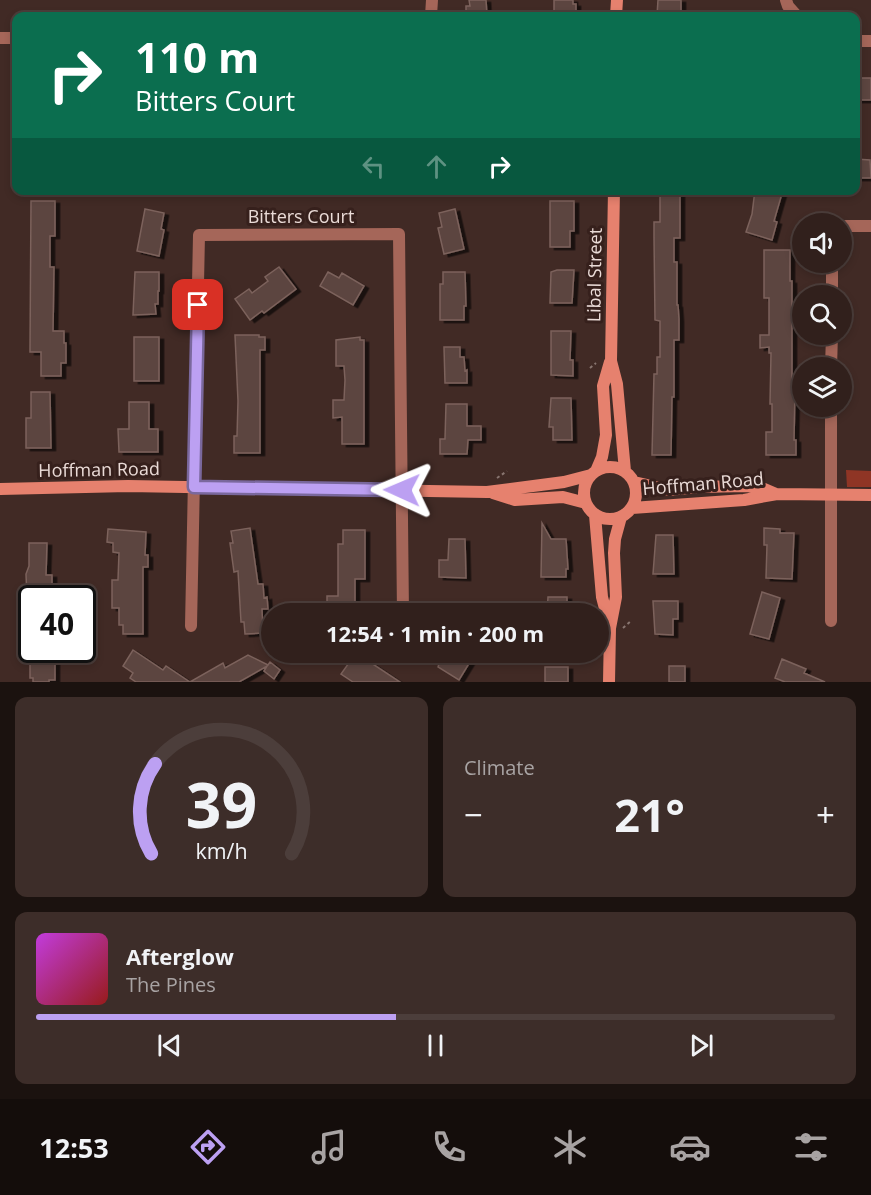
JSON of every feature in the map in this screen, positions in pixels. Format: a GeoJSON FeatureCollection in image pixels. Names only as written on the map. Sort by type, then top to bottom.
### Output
{"type":"FeatureCollection","features":[{"type":"Feature","properties":{"kind":"street","name":"Libal Street"},"geometry":{"type":"LineString","coordinates":[[614,195],[611,361],[617,384],[625,471]]}},
{"type":"Feature","properties":{"kind":"street"},"geometry":{"type":"LineString","coordinates":[[852,226],[871,226]]}},
{"type":"Feature","properties":{"kind":"street","name":"Bitters Court"},"geometry":{"type":"LineString","coordinates":[[194,487],[200,235],[399,234],[402,490]]}},
{"type":"Feature","properties":{"kind":"street","name":"Libal Street"},"geometry":{"type":"LineString","coordinates":[[593,473],[602,457],[606,435],[603,386],[611,361]]}},
{"type":"Feature","properties":{"kind":"street"},"geometry":{"type":"LineString","coordinates":[[831,417],[831,621]]}},
{"type":"Feature","properties":{"kind":"street"},"geometry":{"type":"LineString","coordinates":[[595,515],[608,519],[621,517],[632,508],[636,495],[634,482],[625,471],[610,467],[593,473],[584,489],[586,503],[595,515],[602,597],[610,628]]}},
{"type":"Feature","properties":{"kind":"street","name":"Hoffman Road"},"geometry":{"type":"LineString","coordinates":[[0,489],[128,486],[487,492],[564,482],[593,473]]}},
{"type":"Feature","properties":{"kind":"street","name":"Hoffman Road"},"geometry":{"type":"LineString","coordinates":[[634,482],[669,490],[705,486],[746,486],[762,488],[777,494]]}},
{"type":"Feature","properties":{"kind":"street"},"geometry":{"type":"LineString","coordinates":[[191,626],[194,487]]}},
{"type":"Feature","properties":{"kind":"street"},"geometry":{"type":"LineString","coordinates":[[402,490],[403,603]]}},
{"type":"Feature","properties":{"kind":"street","name":"Hoffman Road"},"geometry":{"type":"LineString","coordinates":[[487,492],[515,500],[563,497],[586,503]]}},
{"type":"Feature","properties":{"kind":"street","name":"Hoffman Road"},"geometry":{"type":"LineString","coordinates":[[632,508],[744,500],[777,494],[871,495]]}},
{"type":"Feature","properties":{"kind":"street"},"geometry":{"type":"LineString","coordinates":[[609,682],[610,628],[616,597],[615,540],[621,517]]}},
{"type":"Feature","properties":{"kind":"shaded area"},"geometry":{"type":"Polygon","coordinates":[[[846,470],[871,471],[871,487],[847,487],[846,470]]]}},
{"type":"Feature","properties":{"kind":"building"},"geometry":{"type":"Polygon","coordinates":[[[469,0],[486,0],[487,12],[466,12],[466,6],[470,6],[469,0]]]}},
{"type":"Feature","properties":{"kind":"building"},"geometry":{"type":"Polygon","coordinates":[[[554,0],[573,0],[573,4],[576,4],[576,12],[554,12],[554,0]]]}},
{"type":"Feature","properties":{"kind":"building"},"geometry":{"type":"Polygon","coordinates":[[[658,0],[681,0],[681,12],[657,12],[658,0]]]}},
{"type":"Feature","properties":{"kind":"building"},"geometry":{"type":"Polygon","coordinates":[[[860,78],[871,78],[871,100],[860,100],[860,78]]]}},
{"type":"Feature","properties":{"kind":"building"},"geometry":{"type":"Polygon","coordinates":[[[860,159],[870,160],[871,178],[860,178],[860,159]]]}},
{"type":"Feature","properties":{"kind":"building"},"geometry":{"type":"Polygon","coordinates":[[[660,195],[680,195],[680,238],[674,238],[674,262],[677,262],[679,340],[674,340],[671,455],[652,455],[654,374],[657,374],[657,357],[660,357],[660,321],[655,320],[654,222],[660,222],[660,195]]]}},
{"type":"Feature","properties":{"kind":"building"},"geometry":{"type":"Polygon","coordinates":[[[754,195],[782,195],[774,221],[777,222],[772,240],[746,232],[752,214],[754,195]]]}},
{"type":"Feature","properties":{"kind":"building"},"geometry":{"type":"Polygon","coordinates":[[[31,201],[55,201],[55,236],[50,236],[50,267],[54,267],[53,331],[64,331],[64,343],[66,343],[66,363],[61,363],[61,376],[41,376],[41,352],[30,352],[31,201]]]}},
{"type":"Feature","properties":{"kind":"building"},"geometry":{"type":"Polygon","coordinates":[[[550,201],[574,201],[574,231],[570,231],[570,247],[550,247],[550,201]]]}},
{"type":"Feature","properties":{"kind":"building"},"geometry":{"type":"Polygon","coordinates":[[[145,209],[164,213],[161,229],[164,230],[159,256],[137,251],[145,209]]]}},
{"type":"Feature","properties":{"kind":"building"},"geometry":{"type":"Polygon","coordinates":[[[455,209],[464,249],[444,254],[438,228],[442,227],[439,213],[455,209]]]}},
{"type":"Feature","properties":{"kind":"building"},"geometry":{"type":"Polygon","coordinates":[[[764,250],[790,250],[792,417],[794,417],[796,455],[766,455],[766,432],[772,432],[772,404],[770,404],[771,353],[769,353],[769,347],[760,348],[760,335],[769,335],[769,298],[764,298],[764,250]]]}},
{"type":"Feature","properties":{"kind":"building"},"geometry":{"type":"Polygon","coordinates":[[[279,267],[296,289],[264,313],[262,311],[250,320],[235,299],[249,289],[252,293],[268,281],[265,277],[279,267]]]}},
{"type":"Feature","properties":{"kind":"building"},"geometry":{"type":"Polygon","coordinates":[[[574,270],[572,303],[550,303],[551,272],[574,270]]]}},
{"type":"Feature","properties":{"kind":"building"},"geometry":{"type":"Polygon","coordinates":[[[135,272],[159,272],[156,314],[133,315],[135,272]]]}},
{"type":"Feature","properties":{"kind":"building"},"geometry":{"type":"Polygon","coordinates":[[[328,272],[339,278],[342,273],[364,286],[353,305],[320,286],[328,272]]]}},
{"type":"Feature","properties":{"kind":"building"},"geometry":{"type":"Polygon","coordinates":[[[443,272],[465,272],[464,320],[440,320],[440,284],[443,284],[443,272]]]}},
{"type":"Feature","properties":{"kind":"building"},"geometry":{"type":"Polygon","coordinates":[[[551,331],[571,331],[570,360],[573,360],[573,376],[551,375],[551,331]]]}},
{"type":"Feature","properties":{"kind":"building"},"geometry":{"type":"Polygon","coordinates":[[[235,335],[265,337],[265,350],[260,350],[260,453],[234,453],[238,401],[235,335]]]}},
{"type":"Feature","properties":{"kind":"building"},"geometry":{"type":"Polygon","coordinates":[[[134,337],[159,337],[159,381],[134,381],[134,337]]]}},
{"type":"Feature","properties":{"kind":"building"},"geometry":{"type":"Polygon","coordinates":[[[360,337],[360,340],[364,340],[364,444],[342,444],[342,417],[333,418],[333,400],[344,400],[345,380],[344,366],[336,366],[336,340],[360,337]]]}},
{"type":"Feature","properties":{"kind":"building"},"geometry":{"type":"Polygon","coordinates":[[[444,347],[460,347],[460,357],[464,357],[465,371],[467,370],[467,383],[445,383],[444,347]]]}},
{"type":"Feature","properties":{"kind":"building"},"geometry":{"type":"Polygon","coordinates":[[[31,392],[50,392],[51,448],[26,448],[26,418],[31,418],[31,392]]]}},
{"type":"Feature","properties":{"kind":"building"},"geometry":{"type":"Polygon","coordinates":[[[551,398],[571,398],[572,440],[553,440],[553,427],[549,427],[551,398]]]}},
{"type":"Feature","properties":{"kind":"building"},"geometry":{"type":"Polygon","coordinates":[[[129,402],[149,402],[149,429],[158,429],[158,452],[119,452],[118,429],[129,429],[129,402]]]}},
{"type":"Feature","properties":{"kind":"building"},"geometry":{"type":"Polygon","coordinates":[[[446,404],[467,404],[467,426],[481,426],[481,440],[468,440],[467,454],[440,454],[440,439],[445,439],[446,404]]]}},
{"type":"Feature","properties":{"kind":"building"},"geometry":{"type":"Polygon","coordinates":[[[542,523],[551,539],[566,539],[568,569],[566,569],[566,577],[541,577],[542,523]]]}},
{"type":"Feature","properties":{"kind":"building"},"geometry":{"type":"Polygon","coordinates":[[[250,528],[258,584],[263,584],[264,598],[267,597],[268,603],[261,603],[261,633],[245,634],[244,622],[241,622],[238,571],[234,572],[230,543],[233,543],[231,531],[250,528]]]}},
{"type":"Feature","properties":{"kind":"building"},"geometry":{"type":"Polygon","coordinates":[[[764,528],[780,529],[780,533],[794,533],[792,579],[766,578],[767,545],[764,545],[764,528]]]}},
{"type":"Feature","properties":{"kind":"building"},"geometry":{"type":"Polygon","coordinates":[[[108,529],[146,532],[145,555],[148,555],[148,567],[143,567],[143,634],[123,634],[123,625],[119,625],[119,608],[112,608],[112,580],[118,580],[119,553],[113,552],[113,543],[107,542],[108,529]]]}},
{"type":"Feature","properties":{"kind":"building"},"geometry":{"type":"Polygon","coordinates":[[[343,530],[365,530],[365,579],[355,579],[355,603],[327,603],[327,596],[338,596],[338,544],[343,544],[343,530]]]}},
{"type":"Feature","properties":{"kind":"building"},"geometry":{"type":"Polygon","coordinates":[[[656,535],[673,535],[674,574],[653,574],[656,535]]]}},
{"type":"Feature","properties":{"kind":"building"},"geometry":{"type":"Polygon","coordinates":[[[449,539],[465,539],[466,578],[439,577],[439,560],[448,560],[449,539]]]}},
{"type":"Feature","properties":{"kind":"building"},"geometry":{"type":"Polygon","coordinates":[[[29,543],[47,543],[46,575],[52,575],[52,585],[26,585],[26,574],[29,566],[29,543]]]}},
{"type":"Feature","properties":{"kind":"building"},"geometry":{"type":"Polygon","coordinates":[[[762,592],[780,598],[769,639],[750,634],[762,592]]]}},
{"type":"Feature","properties":{"kind":"building"},"geometry":{"type":"Polygon","coordinates":[[[548,597],[567,597],[567,603],[548,603],[548,597]]]}},
{"type":"Feature","properties":{"kind":"building"},"geometry":{"type":"Polygon","coordinates":[[[653,601],[678,601],[678,619],[673,619],[673,635],[655,634],[653,601]]]}},
{"type":"Feature","properties":{"kind":"building"},"geometry":{"type":"Polygon","coordinates":[[[133,650],[163,670],[166,666],[190,682],[136,682],[130,678],[133,673],[123,666],[133,650]]]}},
{"type":"Feature","properties":{"kind":"building"},"geometry":{"type":"Polygon","coordinates":[[[248,655],[261,663],[268,665],[271,663],[280,670],[274,679],[264,671],[267,666],[239,682],[190,682],[223,663],[225,668],[248,655]]]}},
{"type":"Feature","properties":{"kind":"building"},"geometry":{"type":"Polygon","coordinates":[[[782,659],[806,669],[804,673],[825,682],[785,682],[775,678],[782,659]]]}},
{"type":"Feature","properties":{"kind":"building"},"geometry":{"type":"Polygon","coordinates":[[[55,663],[55,680],[33,682],[33,678],[30,678],[30,664],[55,663]]]}},
{"type":"Feature","properties":{"kind":"building"},"geometry":{"type":"Polygon","coordinates":[[[349,663],[371,663],[400,682],[353,682],[341,674],[349,663]]]}},
{"type":"Feature","properties":{"kind":"building"},"geometry":{"type":"Polygon","coordinates":[[[439,663],[469,663],[459,680],[438,667],[439,663]]]}},
{"type":"Feature","properties":{"kind":"building"},"geometry":{"type":"Polygon","coordinates":[[[669,666],[685,666],[685,682],[669,682],[669,666]]]}},
{"type":"Feature","properties":{"kind":"building"},"geometry":{"type":"Polygon","coordinates":[[[545,667],[568,667],[568,682],[545,682],[545,667]]]}},
{"type":"Feature","properties":{"kind":"route"},"geometry":{"type":"LineString","coordinates":[[198,305],[194,487],[402,490]]}}]}
